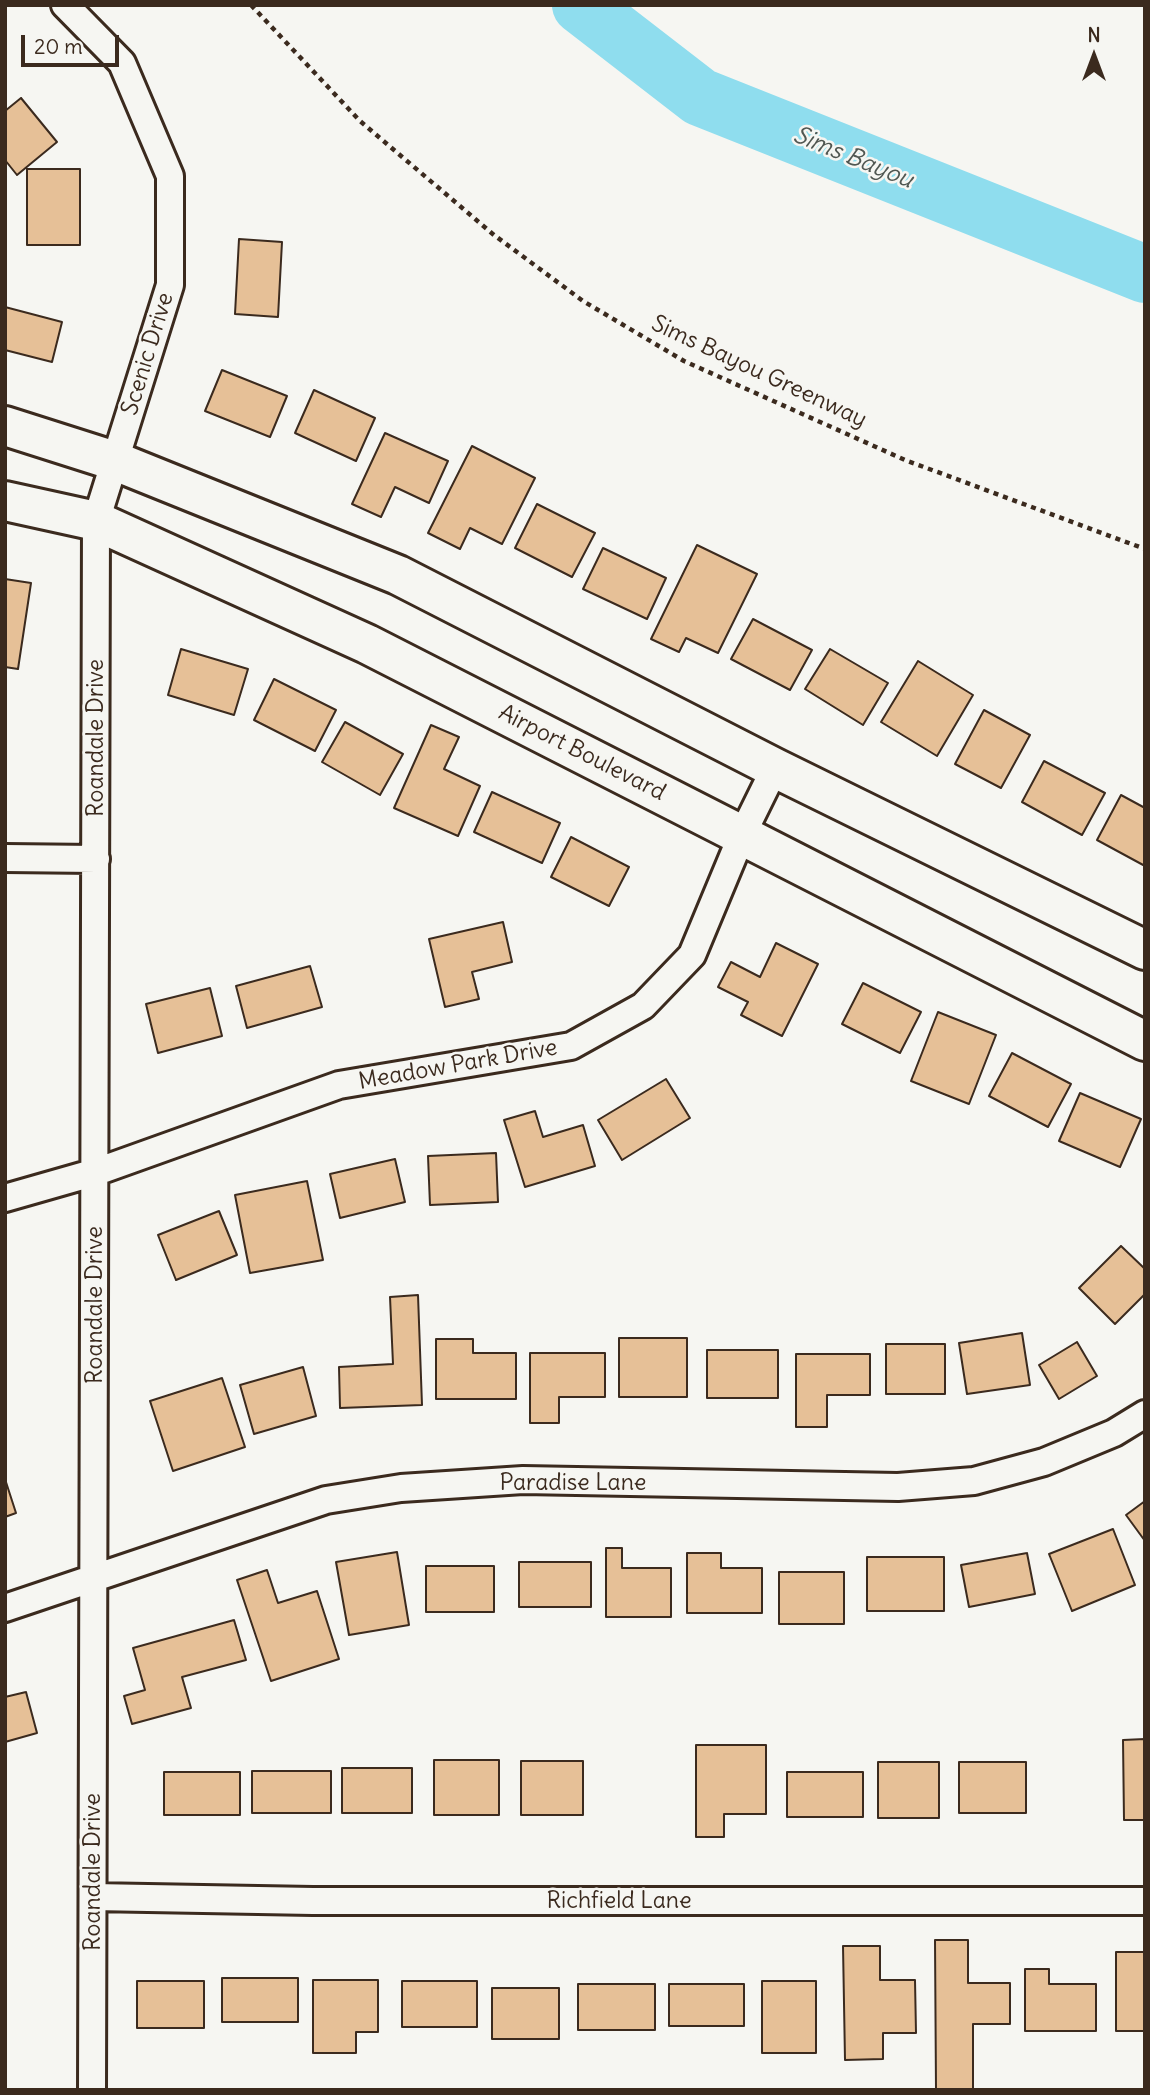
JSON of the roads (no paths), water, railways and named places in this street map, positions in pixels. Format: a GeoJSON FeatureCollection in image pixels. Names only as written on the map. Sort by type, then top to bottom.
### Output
{"type":"FeatureCollection","features":[{"type":"Feature","properties":{"kind":"main road"},"geometry":{"type":"LineString","coordinates":[[5,426],[115,461],[398,575],[775,768],[1145,950]]}},
{"type":"Feature","properties":{"kind":"main road","name":"Airport Boulevard"},"geometry":{"type":"LineString","coordinates":[[5,501],[96,521],[367,645],[1145,1041]]}},
{"type":"Feature","properties":{"kind":"street","name":"Scenic Drive"},"geometry":{"type":"LineString","coordinates":[[65,5],[122,63],[170,176],[170,285],[96,521]]}},
{"type":"Feature","properties":{"kind":"street","name":"Roandale Drive"},"geometry":{"type":"LineString","coordinates":[[92,2090],[96,521]]}},
{"type":"Feature","properties":{"kind":"street","name":"Meadow Park Drive"},"geometry":{"type":"LineString","coordinates":[[5,1198],[96,1172],[339,1085],[570,1046],[643,1006],[692,955],[742,835],[775,768]]}},
{"type":"Feature","properties":{"kind":"street"},"geometry":{"type":"LineString","coordinates":[[5,858],[96,859]]}},
{"type":"Feature","properties":{"kind":"street","name":"Paradise Lane"},"geometry":{"type":"LineString","coordinates":[[5,1608],[326,1500],[401,1488],[523,1480],[898,1487],[974,1481],[1044,1462],[1114,1433],[1145,1414]]}},
{"type":"Feature","properties":{"kind":"street","name":"Richfield Lane"},"geometry":{"type":"LineString","coordinates":[[93,1897],[313,1901],[1145,1901]]}},
{"type":"Feature","properties":{"kind":"waterway","name":"Sims Bayou"},"geometry":{"type":"LineString","coordinates":[[581,5],[700,97],[1145,274]]}}]}
